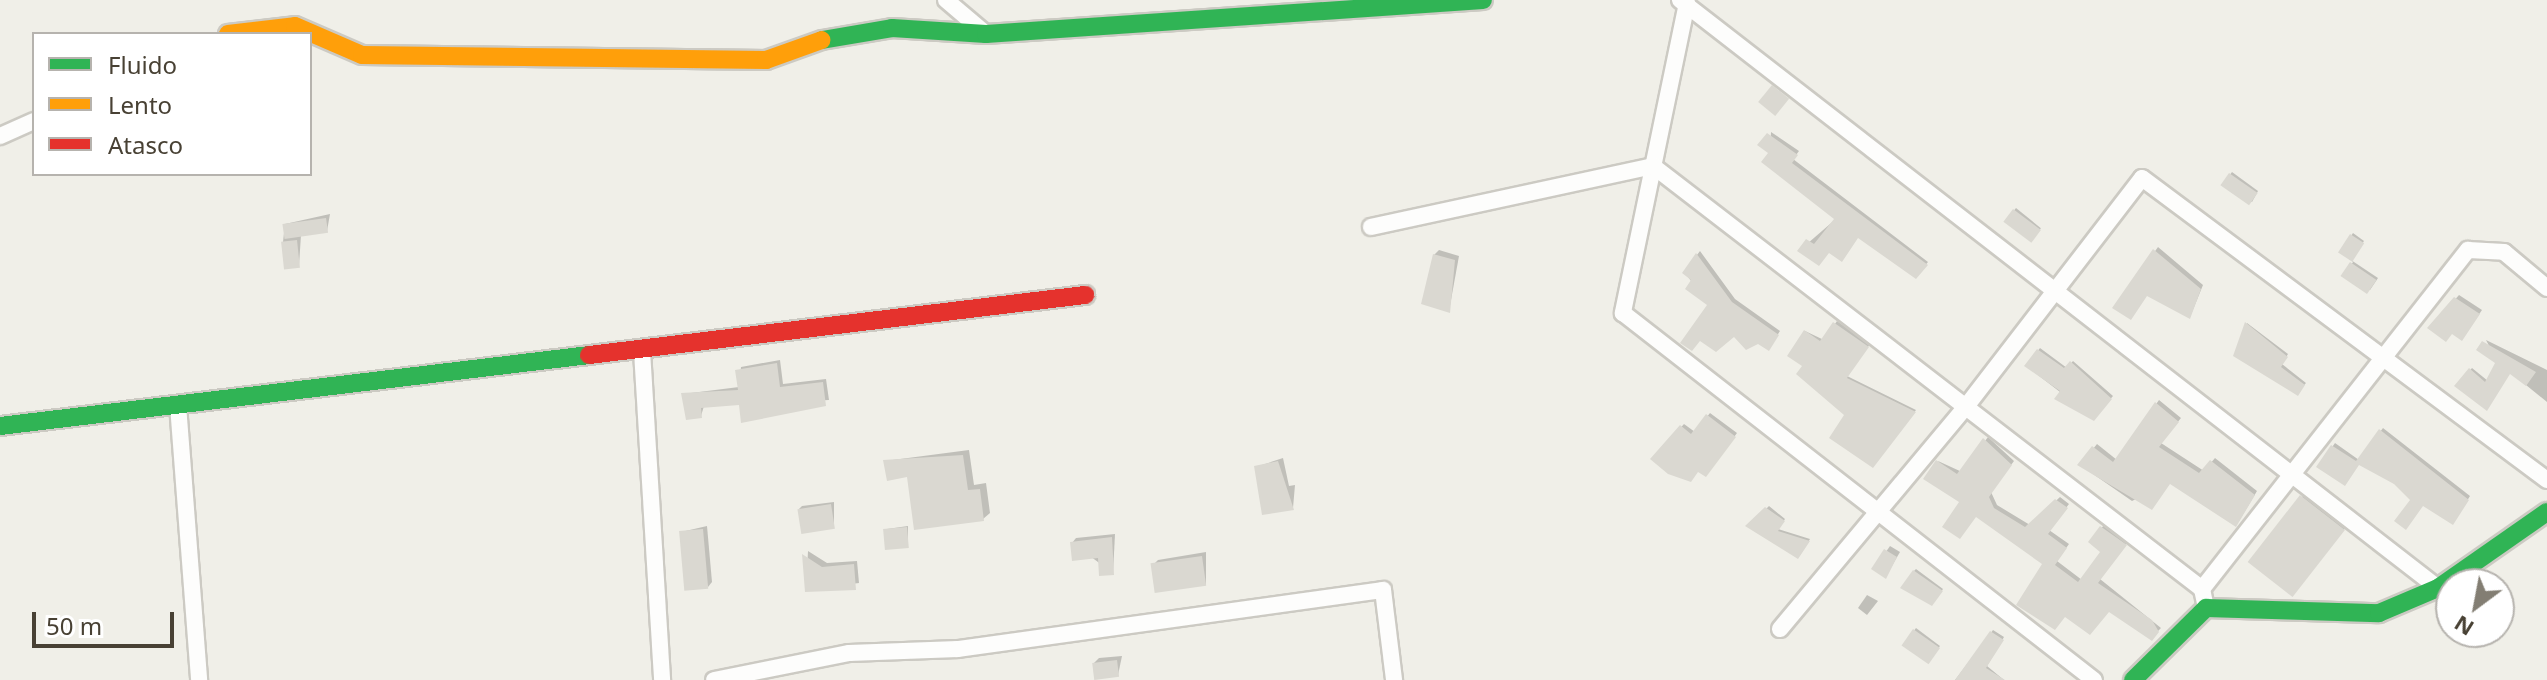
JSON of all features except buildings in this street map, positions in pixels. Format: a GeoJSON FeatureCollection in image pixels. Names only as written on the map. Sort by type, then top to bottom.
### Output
{"type":"FeatureCollection","features":[{"type":"Feature","properties":{"kind":"street"},"geometry":{"type":"LineString","coordinates":[[946,0],[986,34]]}},
{"type":"Feature","properties":{"kind":"street"},"geometry":{"type":"LineString","coordinates":[[312,33],[362,55],[766,60],[846,32],[986,34],[1483,0]]}},
{"type":"Feature","properties":{"kind":"street"},"geometry":{"type":"LineString","coordinates":[[2094,680],[1623,313],[1684,2],[2053,293],[2435,586]]}},
{"type":"Feature","properties":{"kind":"street"},"geometry":{"type":"LineString","coordinates":[[245,32],[295,26],[309,32]]}},
{"type":"Feature","properties":{"kind":"street"},"geometry":{"type":"LineString","coordinates":[[0,136],[32,122]]}},
{"type":"Feature","properties":{"kind":"street"},"geometry":{"type":"LineString","coordinates":[[1371,227],[1653,166],[1968,404],[2202,589],[2206,608]]}},
{"type":"Feature","properties":{"kind":"street"},"geometry":{"type":"LineString","coordinates":[[1780,629],[1968,404],[2142,178],[2547,480]]}},
{"type":"Feature","properties":{"kind":"street"},"geometry":{"type":"LineString","coordinates":[[2202,589],[2468,250],[2504,252],[2547,288]]}},
{"type":"Feature","properties":{"kind":"street"},"geometry":{"type":"LineString","coordinates":[[0,426],[642,351],[1085,295]]}},
{"type":"Feature","properties":{"kind":"street"},"geometry":{"type":"LineString","coordinates":[[642,351],[662,680]]}},
{"type":"Feature","properties":{"kind":"street"},"geometry":{"type":"LineString","coordinates":[[178,405],[199,680]]}},
{"type":"Feature","properties":{"kind":"street"},"geometry":{"type":"LineString","coordinates":[[2470,568],[2543,522]]}},
{"type":"Feature","properties":{"kind":"street"},"geometry":{"type":"LineString","coordinates":[[2133,680],[2206,608],[2347,617],[2379,613],[2435,589]]}},
{"type":"Feature","properties":{"kind":"street"},"geometry":{"type":"LineString","coordinates":[[714,680],[849,653],[958,649],[1383,590],[1394,680]]}},
{"type":"Feature","properties":{"kind":"traffic: fast"},"geometry":{"type":"LineString","coordinates":[[822,40],[892,28],[986,34],[1483,0]]}},
{"type":"Feature","properties":{"kind":"traffic: fast"},"geometry":{"type":"LineString","coordinates":[[0,426],[589,355]]}},
{"type":"Feature","properties":{"kind":"traffic: fast"},"geometry":{"type":"LineString","coordinates":[[2133,680],[2206,608],[2379,613],[2438,588],[2547,512]]}},
{"type":"Feature","properties":{"kind":"traffic: slow"},"geometry":{"type":"LineString","coordinates":[[245,32],[295,26],[309,32]]}},
{"type":"Feature","properties":{"kind":"traffic: slow"},"geometry":{"type":"LineString","coordinates":[[312,33],[362,55],[766,60],[822,40]]}},
{"type":"Feature","properties":{"kind":"traffic: jam"},"geometry":{"type":"LineString","coordinates":[[589,355],[1085,295]]}}]}
